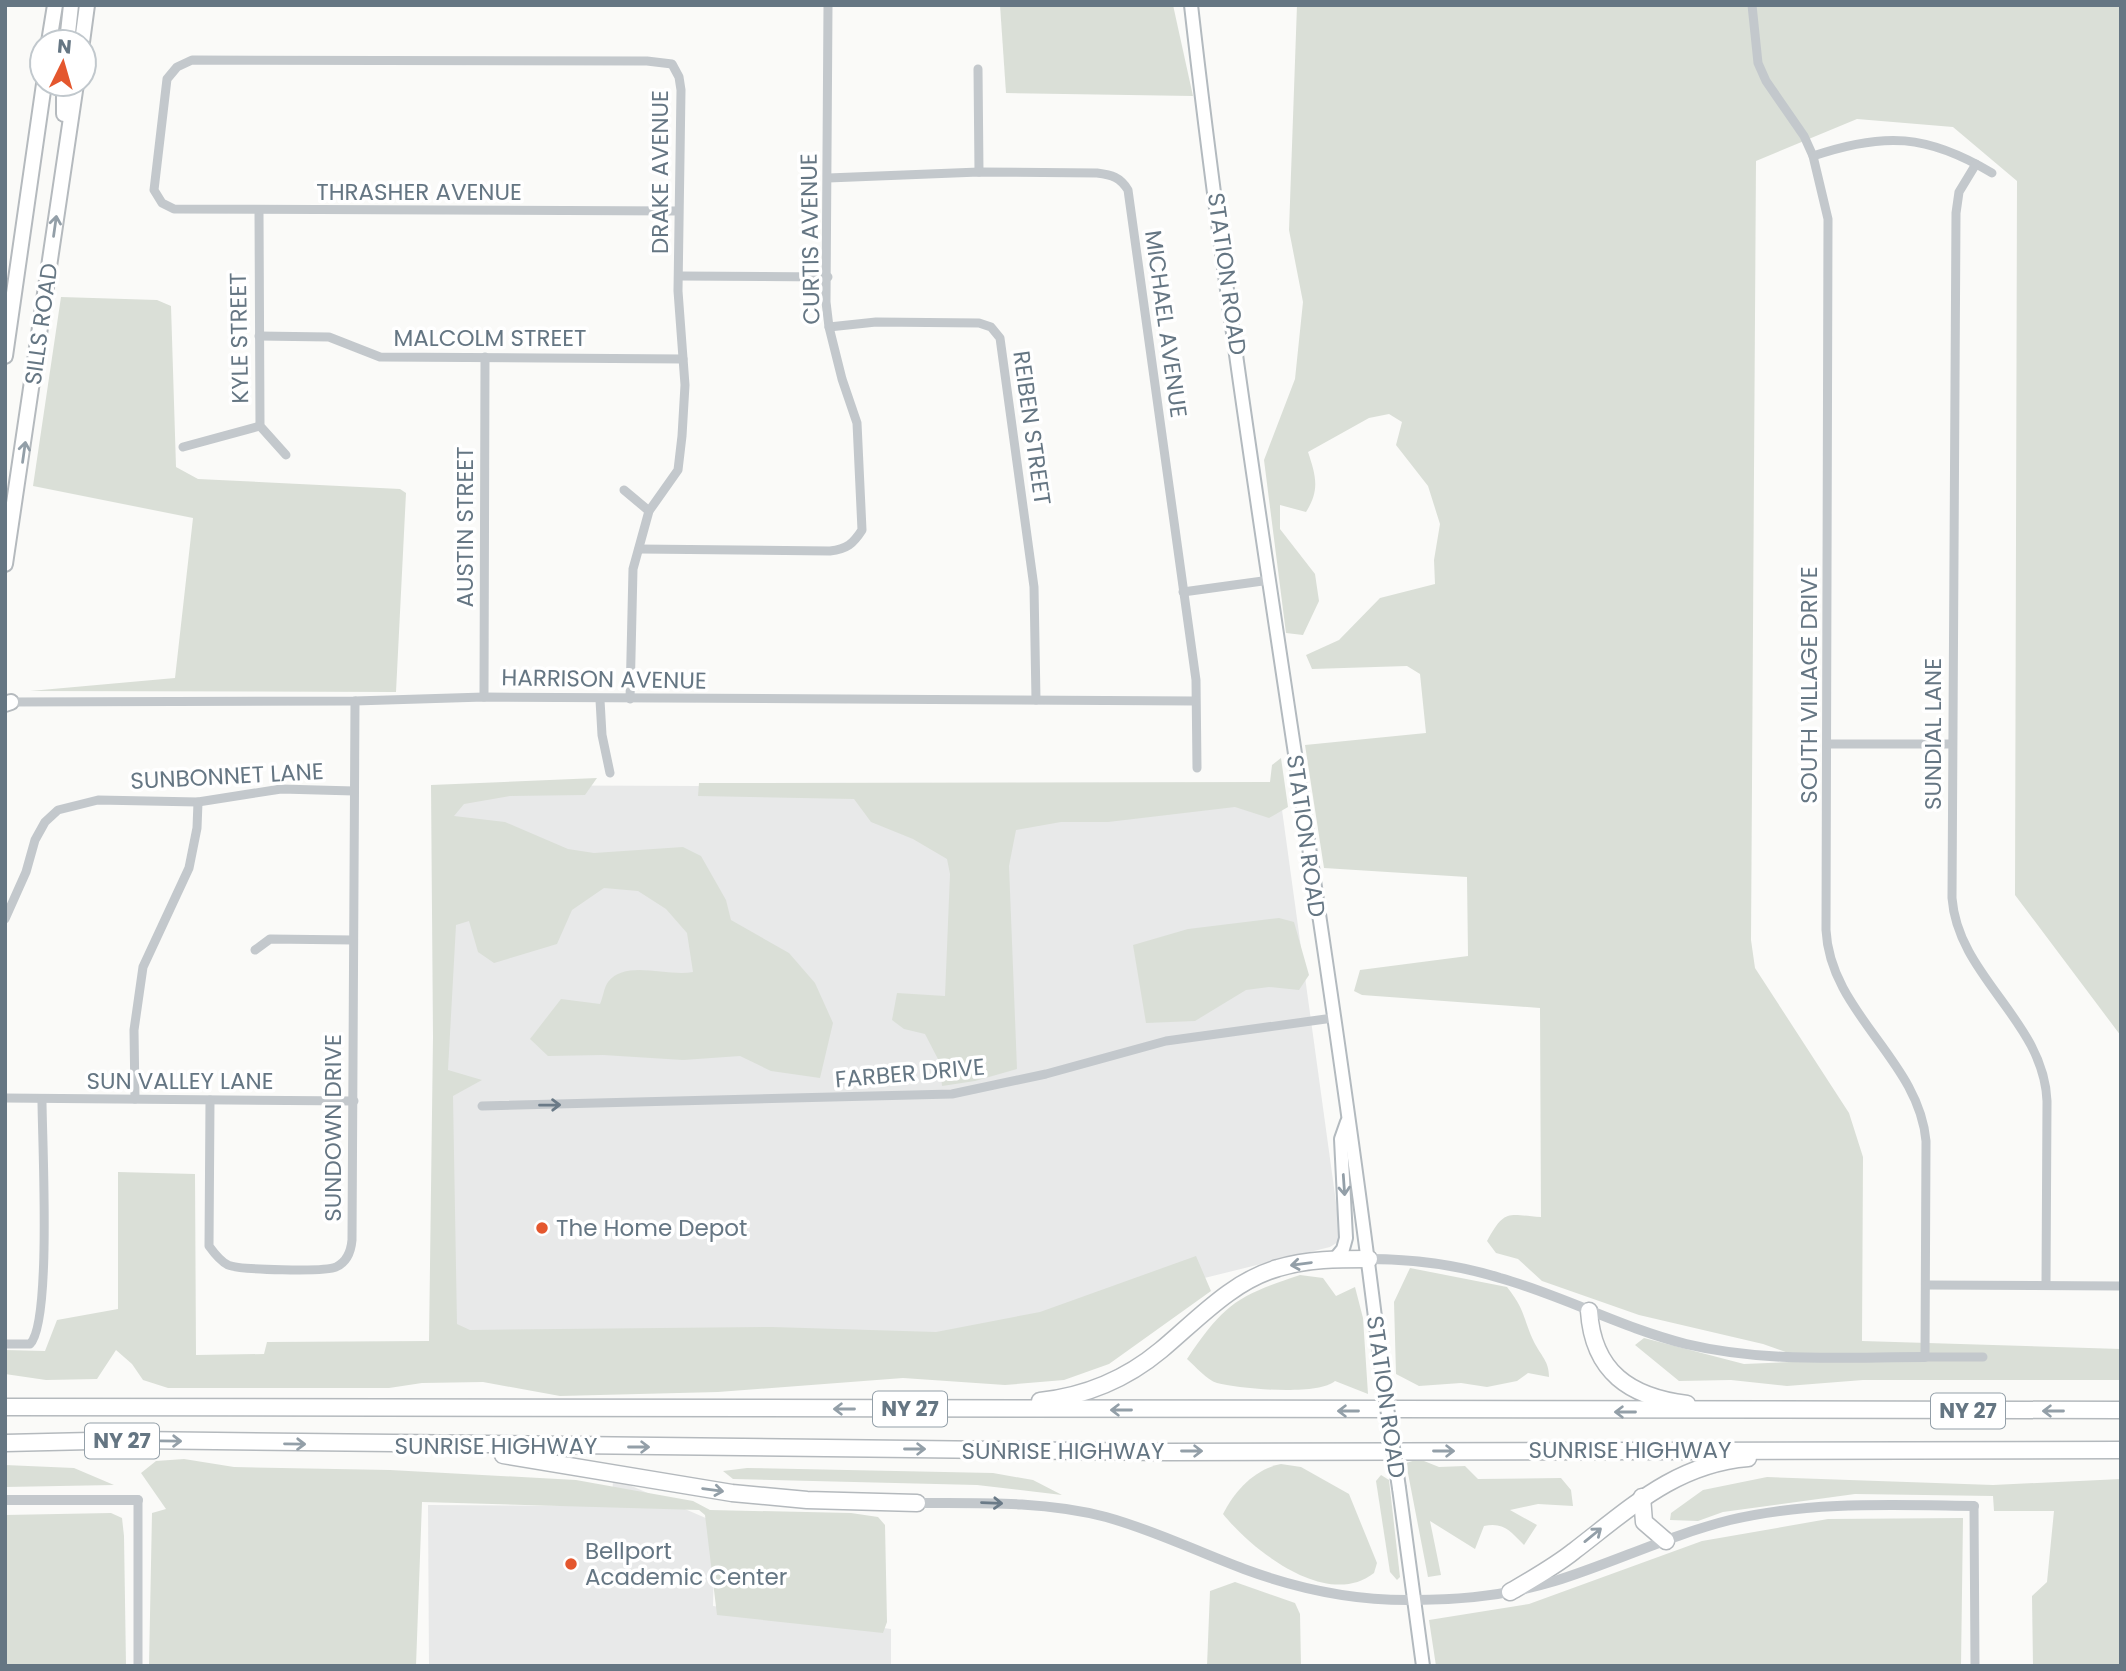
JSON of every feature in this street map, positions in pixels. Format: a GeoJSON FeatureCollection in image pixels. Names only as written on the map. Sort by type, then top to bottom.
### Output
{"type":"FeatureCollection","features":[{"type":"Feature","properties":{"kind":"highway"},"geometry":{"type":"LineString","coordinates":[[949,1409],[990,1402],[1055,1399],[1097,1389],[1147,1361],[1210,1308],[1249,1281],[1277,1268],[1334,1260],[1369,1259]]}},
{"type":"Feature","properties":{"kind":"highway"},"geometry":{"type":"LineString","coordinates":[[1589,1311],[1592,1336],[1601,1358],[1615,1376],[1634,1390],[1686,1404],[1815,1412]]}},
{"type":"Feature","properties":{"kind":"highway","name":"SUNRISE HIGHWAY"},"geometry":{"type":"LineString","coordinates":[[5,1407],[1815,1412],[2121,1410]]}},
{"type":"Feature","properties":{"kind":"highway","name":"SUNRISE HIGHWAY"},"geometry":{"type":"LineString","coordinates":[[5,1443],[134,1440],[350,1445],[1167,1452],[2121,1450]]}},
{"type":"Feature","properties":{"kind":"highway"},"geometry":{"type":"LineString","coordinates":[[350,1445],[524,1458],[659,1482],[771,1497],[917,1503]]}},
{"type":"Feature","properties":{"kind":"highway"},"geometry":{"type":"LineString","coordinates":[[1510,1592],[1557,1564],[1642,1497],[1686,1472],[1716,1463],[1860,1450]]}},
{"type":"Feature","properties":{"kind":"highway"},"geometry":{"type":"LineString","coordinates":[[1642,1497],[1644,1522],[1666,1541]]}},
{"type":"Feature","properties":{"kind":"main road"},"geometry":{"type":"LineString","coordinates":[[52,28],[55,5]]}},
{"type":"Feature","properties":{"kind":"main road"},"geometry":{"type":"LineString","coordinates":[[69,28],[71,5]]}},
{"type":"Feature","properties":{"kind":"main road"},"geometry":{"type":"LineString","coordinates":[[84,28],[87,5]]}},
{"type":"Feature","properties":{"kind":"main road","name":"STATION ROAD"},"geometry":{"type":"LineString","coordinates":[[1191,5],[1270,580],[1369,1259],[1382,1374],[1423,1666]]}},
{"type":"Feature","properties":{"kind":"main road","name":"SILLS ROAD"},"geometry":{"type":"LineString","coordinates":[[5,356],[42,98]]}},
{"type":"Feature","properties":{"kind":"main road"},"geometry":{"type":"LineString","coordinates":[[64,98],[64,161]]}},
{"type":"Feature","properties":{"kind":"main road","name":"SILLS ROAD"},"geometry":{"type":"LineString","coordinates":[[5,564],[74,98]]}},
{"type":"Feature","properties":{"kind":"main road"},"geometry":{"type":"LineString","coordinates":[[1334,1260],[1343,1249],[1346,1238],[1341,1139],[1348,1118]]}},
{"type":"Feature","properties":{"kind":"street","name":"CURTIS AVENUE"},"geometry":{"type":"LineString","coordinates":[[639,549],[818,552],[845,549],[862,530],[857,422],[842,379],[829,327],[828,5]]}},
{"type":"Feature","properties":{"kind":"street","name":"SOUTH VILLAGE DRIVE"},"geometry":{"type":"LineString","coordinates":[[1752,5],[1758,62],[1766,81],[1814,156],[1824,190],[1829,234],[1829,957],[1838,982],[1909,1089],[1923,1118],[1926,1141],[1925,1357]]}},
{"type":"Feature","properties":{"kind":"street","name":"DRAKE AVENUE"},"geometry":{"type":"LineString","coordinates":[[162,203],[154,190],[154,177],[167,79],[177,66],[192,60],[647,61],[672,64],[680,77],[679,276],[685,385],[678,470],[649,511],[633,569],[631,699]]}},
{"type":"Feature","properties":{"kind":"street"},"geometry":{"type":"LineString","coordinates":[[978,69],[979,172]]}},
{"type":"Feature","properties":{"kind":"street"},"geometry":{"type":"LineString","coordinates":[[1814,156],[1856,143],[1889,138],[1939,146],[1992,173]]}},
{"type":"Feature","properties":{"kind":"street","name":"SUNDIAL LANE"},"geometry":{"type":"LineString","coordinates":[[1976,163],[1959,192],[1956,213],[1952,898],[1958,932],[2031,1044],[2046,1083],[2046,1285]]}},
{"type":"Feature","properties":{"kind":"street","name":"MICHAEL AVENUE"},"geometry":{"type":"LineString","coordinates":[[828,178],[979,172],[1112,174],[1122,180],[1128,190],[1196,680],[1197,768]]}},
{"type":"Feature","properties":{"kind":"street","name":"THRASHER AVENUE"},"geometry":{"type":"LineString","coordinates":[[162,203],[182,210],[679,211]]}},
{"type":"Feature","properties":{"kind":"street","name":"KYLE STREET"},"geometry":{"type":"LineString","coordinates":[[258,211],[260,426],[286,455]]}},
{"type":"Feature","properties":{"kind":"street"},"geometry":{"type":"LineString","coordinates":[[679,276],[828,277]]}},
{"type":"Feature","properties":{"kind":"street","name":"REIBEN STREET"},"geometry":{"type":"LineString","coordinates":[[829,327],[876,322],[979,323],[991,327],[1000,338],[1034,587],[1036,700]]}},
{"type":"Feature","properties":{"kind":"street","name":"MALCOLM STREET"},"geometry":{"type":"LineString","coordinates":[[258,336],[329,337],[380,357],[683,359]]}},
{"type":"Feature","properties":{"kind":"street","name":"AUSTIN STREET"},"geometry":{"type":"LineString","coordinates":[[484,696],[485,357]]}},
{"type":"Feature","properties":{"kind":"street"},"geometry":{"type":"LineString","coordinates":[[183,447],[260,426]]}},
{"type":"Feature","properties":{"kind":"street"},"geometry":{"type":"LineString","coordinates":[[624,490],[649,511]]}},
{"type":"Feature","properties":{"kind":"street"},"geometry":{"type":"LineString","coordinates":[[1183,592],[1270,580]]}},
{"type":"Feature","properties":{"kind":"street","name":"HARRISON AVENUE"},"geometry":{"type":"LineString","coordinates":[[7,702],[355,701],[484,696],[600,699],[1195,701]]}},
{"type":"Feature","properties":{"kind":"street"},"geometry":{"type":"LineString","coordinates":[[600,699],[602,735],[610,773]]}},
{"type":"Feature","properties":{"kind":"street","name":"SUNDOWN DRIVE"},"geometry":{"type":"LineString","coordinates":[[210,1100],[209,1246],[226,1264],[264,1269],[332,1268],[343,1262],[349,1253],[354,1101],[355,701]]}},
{"type":"Feature","properties":{"kind":"street"},"geometry":{"type":"LineString","coordinates":[[1828,744],[1952,744]]}},
{"type":"Feature","properties":{"kind":"street","name":"SUNBONNET LANE"},"geometry":{"type":"LineString","coordinates":[[5,919],[26,872],[35,840],[45,822],[58,810],[98,800],[198,802],[270,790],[354,791]]}},
{"type":"Feature","properties":{"kind":"street"},"geometry":{"type":"LineString","coordinates":[[135,1099],[134,1030],[139,986],[157,933],[189,868],[197,828],[198,802]]}},
{"type":"Feature","properties":{"kind":"street"},"geometry":{"type":"LineString","coordinates":[[255,950],[270,939],[353,940]]}},
{"type":"Feature","properties":{"kind":"street","name":"FARBER DRIVE"},"geometry":{"type":"LineString","coordinates":[[482,1106],[952,1094],[1046,1074],[1166,1041],[1333,1017]]}},
{"type":"Feature","properties":{"kind":"street","name":"SUN VALLEY LANE"},"geometry":{"type":"LineString","coordinates":[[5,1098],[354,1101]]}},
{"type":"Feature","properties":{"kind":"street"},"geometry":{"type":"LineString","coordinates":[[5,1343],[26,1346],[33,1342],[37,1333],[41,1300],[42,1100]]}},
{"type":"Feature","properties":{"kind":"street"},"geometry":{"type":"LineString","coordinates":[[1369,1259],[1428,1263],[1484,1273],[1685,1343],[1738,1354],[1784,1358],[1983,1357]]}},
{"type":"Feature","properties":{"kind":"street"},"geometry":{"type":"LineString","coordinates":[[1926,1285],[2121,1286]]}},
{"type":"Feature","properties":{"kind":"street"},"geometry":{"type":"LineString","coordinates":[[5,1500],[138,1500],[138,1666]]}},
{"type":"Feature","properties":{"kind":"street"},"geometry":{"type":"LineString","coordinates":[[917,1503],[1018,1504],[1081,1512],[1122,1522],[1247,1570],[1295,1585],[1352,1596],[1413,1600],[1510,1592],[1582,1572],[1728,1521],[1805,1507],[1974,1506],[1975,1666]]}},
{"type":"Feature","properties":{"kind":"shaded area"},"geometry":{"type":"Polygon","coordinates":[[[1000,5],[1173,5],[1193,96],[1006,93],[1000,5]]]}},
{"type":"Feature","properties":{"kind":"shaded area"},"geometry":{"type":"Polygon","coordinates":[[[1297,5],[2121,5],[2121,1036],[2015,895],[2017,181],[1953,127],[1857,119],[1756,161],[1751,940],[1755,968],[1849,1113],[1863,1157],[1862,1341],[2121,1349],[2121,1380],[1863,1380],[1787,1386],[1731,1380],[1679,1381],[1635,1345],[1644,1338],[1744,1364],[1811,1361],[1763,1344],[1639,1315],[1542,1281],[1518,1259],[1496,1253],[1487,1241],[1503,1218],[1514,1215],[1541,1217],[1540,1008],[1362,995],[1354,991],[1360,970],[1468,956],[1467,877],[1324,868],[1305,745],[1426,733],[1420,674],[1407,666],[1312,669],[1306,655],[1339,640],[1380,598],[1435,584],[1434,560],[1440,524],[1428,486],[1396,445],[1402,422],[1389,414],[1369,418],[1308,452],[1315,490],[1306,512],[1280,505],[1280,529],[1315,574],[1319,601],[1303,635],[1286,633],[1264,460],[1295,379],[1303,302],[1289,230],[1297,5]]]}},
{"type":"Feature","properties":{"kind":"shaded area"},"geometry":{"type":"Polygon","coordinates":[[[61,297],[157,300],[171,306],[176,467],[198,479],[400,489],[406,493],[396,692],[30,691],[175,678],[193,518],[33,486],[61,297]]]}},
{"type":"Feature","properties":{"kind":"shaded area"},"geometry":{"type":"Polygon","coordinates":[[[1281,758],[1288,807],[1269,818],[1235,807],[1108,822],[1061,822],[1016,830],[1009,866],[1017,1069],[975,1081],[942,1086],[940,1063],[925,1034],[904,1029],[892,1020],[897,993],[945,996],[950,874],[947,859],[913,839],[871,822],[854,799],[698,796],[699,783],[1270,782],[1272,765],[1281,758]]]}},
{"type":"Feature","properties":{"kind":"shaded area"},"geometry":{"type":"Polygon","coordinates":[[[597,778],[585,795],[510,796],[464,804],[454,816],[505,822],[568,849],[594,853],[683,847],[701,856],[726,900],[731,920],[789,953],[815,983],[833,1023],[820,1078],[771,1071],[740,1056],[683,1060],[603,1055],[548,1056],[530,1039],[561,999],[600,1004],[608,982],[625,971],[693,972],[687,933],[666,909],[638,891],[604,888],[572,910],[557,944],[494,963],[478,952],[469,921],[456,925],[448,1070],[482,1080],[453,1096],[457,1324],[470,1330],[772,1327],[936,1332],[1040,1312],[1196,1256],[1211,1291],[1109,1364],[1064,1380],[1005,1385],[903,1378],[718,1392],[560,1396],[483,1382],[422,1383],[389,1388],[168,1388],[143,1380],[132,1364],[116,1350],[97,1379],[46,1380],[5,1374],[5,1350],[45,1351],[57,1320],[118,1309],[118,1172],[195,1174],[196,1355],[264,1354],[267,1342],[429,1341],[433,1037],[431,785],[597,778]]]}},
{"type":"Feature","properties":{"kind":"shaded area"},"geometry":{"type":"Polygon","coordinates":[[[438,785],[1279,788],[1339,1224],[1338,1242],[1330,1247],[937,1344],[450,1336],[438,785]]]}},
{"type":"Feature","properties":{"kind":"shaded area"},"geometry":{"type":"Polygon","coordinates":[[[1279,918],[1294,922],[1309,975],[1299,990],[1269,987],[1246,990],[1195,1021],[1146,1023],[1133,945],[1188,929],[1279,918]]]}},
{"type":"Feature","properties":{"kind":"shaded area"},"geometry":{"type":"Polygon","coordinates":[[[1410,1268],[1507,1287],[1518,1302],[1534,1342],[1546,1363],[1549,1377],[1528,1373],[1517,1381],[1487,1387],[1461,1383],[1419,1386],[1396,1374],[1394,1302],[1410,1268]]]}},
{"type":"Feature","properties":{"kind":"shaded area"},"geometry":{"type":"Polygon","coordinates":[[[1300,1275],[1323,1278],[1336,1296],[1355,1287],[1363,1318],[1368,1394],[1335,1381],[1326,1386],[1296,1390],[1260,1389],[1217,1383],[1187,1359],[1211,1326],[1234,1304],[1261,1289],[1300,1275]]]}},
{"type":"Feature","properties":{"kind":"shaded area"},"geometry":{"type":"Polygon","coordinates":[[[184,1459],[234,1467],[390,1470],[576,1480],[693,1501],[710,1510],[851,1513],[878,1517],[885,1525],[887,1622],[883,1633],[717,1615],[705,1515],[699,1510],[422,1502],[416,1666],[149,1666],[152,1513],[166,1509],[141,1473],[156,1461],[184,1459]]]}},
{"type":"Feature","properties":{"kind":"shaded area"},"geometry":{"type":"Polygon","coordinates":[[[1419,1459],[1439,1467],[1465,1466],[1478,1479],[1561,1478],[1571,1490],[1573,1506],[1538,1504],[1510,1510],[1537,1525],[1524,1545],[1506,1529],[1491,1525],[1484,1526],[1475,1549],[1430,1521],[1441,1575],[1428,1577],[1406,1463],[1419,1459]]]}},
{"type":"Feature","properties":{"kind":"shaded area"},"geometry":{"type":"Polygon","coordinates":[[[1281,1464],[1301,1467],[1349,1494],[1377,1563],[1374,1573],[1355,1583],[1335,1584],[1313,1580],[1271,1558],[1252,1544],[1223,1514],[1233,1497],[1247,1482],[1263,1471],[1281,1464]]]}},
{"type":"Feature","properties":{"kind":"shaded area"},"geometry":{"type":"Polygon","coordinates":[[[5,1465],[74,1468],[114,1485],[5,1487],[5,1465]]]}},
{"type":"Feature","properties":{"kind":"shaded area"},"geometry":{"type":"Polygon","coordinates":[[[747,1468],[993,1473],[1033,1480],[1062,1495],[977,1485],[733,1479],[723,1471],[747,1468]]]}},
{"type":"Feature","properties":{"kind":"shaded area"},"geometry":{"type":"Polygon","coordinates":[[[1381,1475],[1389,1480],[1400,1577],[1397,1580],[1390,1572],[1376,1481],[1381,1475]]]}},
{"type":"Feature","properties":{"kind":"shaded area"},"geometry":{"type":"Polygon","coordinates":[[[1767,1477],[1993,1485],[2121,1479],[2121,1666],[2033,1666],[2032,1596],[2047,1582],[2054,1511],[1994,1511],[1993,1496],[1855,1494],[1723,1512],[1698,1521],[1670,1520],[1671,1513],[1703,1490],[1767,1477]]]}},
{"type":"Feature","properties":{"kind":"shaded area","name":"Bellport Academic Center"},"geometry":{"type":"Polygon","coordinates":[[[613,1478],[715,1522],[713,1606],[891,1629],[891,1666],[429,1666],[428,1505],[612,1506],[613,1478]]]}},
{"type":"Feature","properties":{"kind":"shaded area"},"geometry":{"type":"Polygon","coordinates":[[[111,1513],[122,1518],[124,1536],[126,1666],[5,1666],[5,1515],[111,1513]]]}},
{"type":"Feature","properties":{"kind":"shaded area"},"geometry":{"type":"Polygon","coordinates":[[[1963,1518],[1961,1666],[1436,1666],[1429,1620],[1529,1604],[1702,1541],[1828,1519],[1963,1518]]]}},
{"type":"Feature","properties":{"kind":"shaded area"},"geometry":{"type":"Polygon","coordinates":[[[1235,1582],[1295,1603],[1300,1614],[1301,1666],[1207,1666],[1210,1591],[1235,1582]]]}},
{"type":"Feature","properties":{"kind":"place","name":"The Home Depot"},"geometry":{"type":"Point","coordinates":[542,1228]}},
{"type":"Feature","properties":{"kind":"place","name":"Bellport Academic Center"},"geometry":{"type":"Point","coordinates":[571,1564]}}]}
